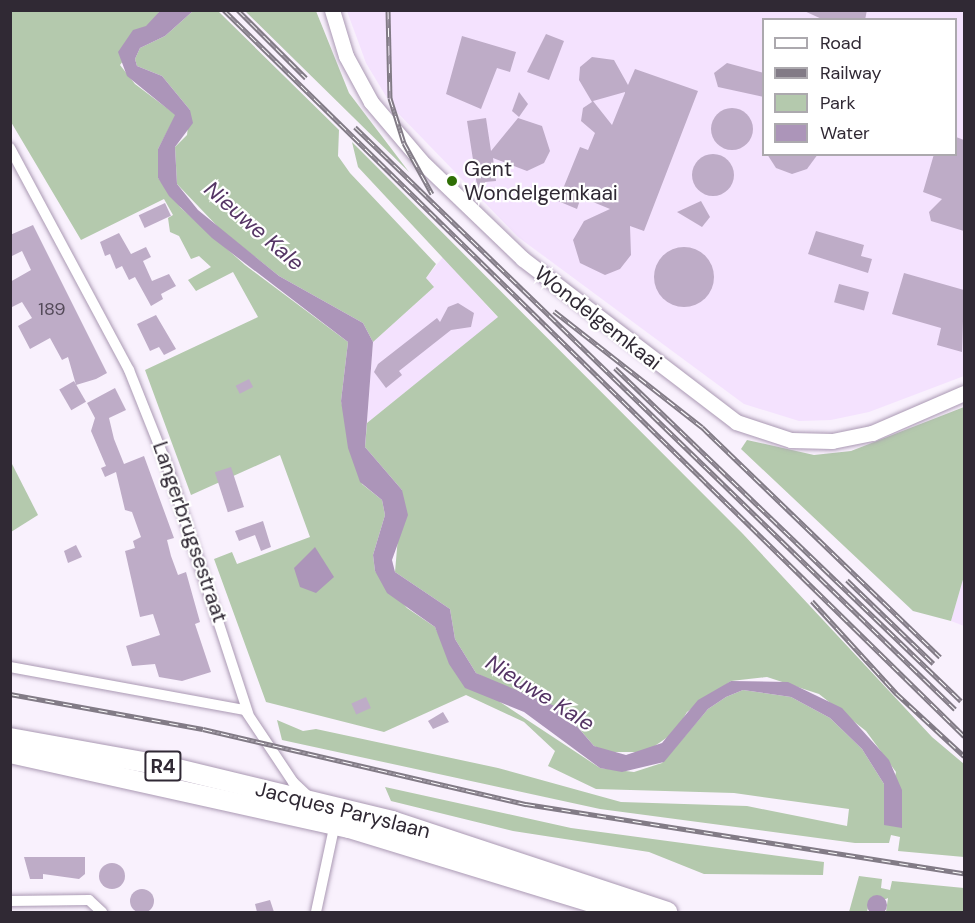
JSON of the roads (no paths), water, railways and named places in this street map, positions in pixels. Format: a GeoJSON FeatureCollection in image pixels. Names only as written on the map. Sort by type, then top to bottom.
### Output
{"type":"FeatureCollection","features":[{"type":"Feature","properties":{"kind":"highway","name":"Jacques Paryslaan"},"geometry":{"type":"LineString","coordinates":[[10,738],[314,801],[454,839],[667,912]]}},
{"type":"Feature","properties":{"kind":"highway","name":"Jacques Paryslaan"},"geometry":{"type":"LineString","coordinates":[[10,753],[338,826],[624,912]]}},
{"type":"Feature","properties":{"kind":"main road","name":"Wondelgemkaai"},"geometry":{"type":"LineString","coordinates":[[332,10],[346,56],[371,102],[421,161],[523,259],[736,422],[790,440],[832,441],[872,433],[964,393]]}},
{"type":"Feature","properties":{"kind":"street","name":"Langerbrugsestraat"},"geometry":{"type":"LineString","coordinates":[[10,148],[129,370],[168,468],[248,713],[282,766],[338,826]]}},
{"type":"Feature","properties":{"kind":"street"},"geometry":{"type":"LineString","coordinates":[[10,667],[248,713]]}},
{"type":"Feature","properties":{"kind":"street"},"geometry":{"type":"LineString","coordinates":[[269,790],[282,782],[282,766]]}},
{"type":"Feature","properties":{"kind":"street"},"geometry":{"type":"LineString","coordinates":[[316,912],[338,826]]}},
{"type":"Feature","properties":{"kind":"street"},"geometry":{"type":"LineString","coordinates":[[10,901],[88,900],[102,912]]}},
{"type":"Feature","properties":{"kind":"water"},"geometry":{"type":"Polygon","coordinates":[[[160,11],[193,11],[165,36],[140,48],[135,59],[137,66],[162,76],[190,110],[193,123],[175,147],[177,184],[198,210],[279,276],[363,323],[373,342],[365,447],[402,490],[408,515],[392,560],[395,572],[450,609],[455,639],[476,673],[562,709],[594,746],[626,755],[662,743],[698,700],[731,681],[788,682],[842,708],[889,760],[902,790],[902,828],[884,825],[884,784],[862,749],[830,718],[791,697],[743,690],[726,697],[708,709],[664,762],[622,772],[600,768],[524,712],[465,688],[449,664],[435,627],[387,593],[375,571],[373,555],[385,515],[382,500],[360,482],[348,448],[341,401],[348,342],[212,238],[169,196],[158,178],[158,149],[175,115],[127,76],[118,52],[133,30],[146,26],[160,11]]]}},
{"type":"Feature","properties":{"kind":"water"},"geometry":{"type":"Polygon","coordinates":[[[315,547],[334,577],[316,593],[300,587],[294,568],[315,547]]]}},
{"type":"Feature","properties":{"kind":"water"},"geometry":{"type":"Polygon","coordinates":[[[877,895],[884,898],[887,905],[884,912],[877,915],[870,912],[867,905],[870,898],[877,895]]]}},
{"type":"Feature","properties":{"kind":"railway"},"geometry":{"type":"LineString","coordinates":[[224,10],[964,736]]}},
{"type":"Feature","properties":{"kind":"railway"},"geometry":{"type":"LineString","coordinates":[[238,10],[306,78]]}},
{"type":"Feature","properties":{"kind":"railway"},"geometry":{"type":"LineString","coordinates":[[388,10],[390,98],[404,143],[432,194]]}},
{"type":"Feature","properties":{"kind":"railway"},"geometry":{"type":"LineString","coordinates":[[355,127],[955,709]]}},
{"type":"Feature","properties":{"kind":"railway"},"geometry":{"type":"LineString","coordinates":[[554,311],[702,427],[940,657]]}},
{"type":"Feature","properties":{"kind":"railway"},"geometry":{"type":"LineString","coordinates":[[615,368],[961,701]]}},
{"type":"Feature","properties":{"kind":"railway"},"geometry":{"type":"LineString","coordinates":[[847,580],[933,663]]}},
{"type":"Feature","properties":{"kind":"railway"},"geometry":{"type":"LineString","coordinates":[[812,601],[896,693],[964,756]]}},
{"type":"Feature","properties":{"kind":"railway"},"geometry":{"type":"LineString","coordinates":[[10,694],[203,729],[526,804],[964,873]]}},
{"type":"Feature","properties":{"kind":"place","name":"Gent Wondelgemkaai"},"geometry":{"type":"Point","coordinates":[452,181]}},
{"type":"Feature","properties":{"kind":"water label","name":"Nieuwe Kale"},"geometry":{"type":"Point","coordinates":[254,226]}},
{"type":"Feature","properties":{"kind":"water label","name":"Nieuwe Kale"},"geometry":{"type":"Point","coordinates":[540,693]}}]}
